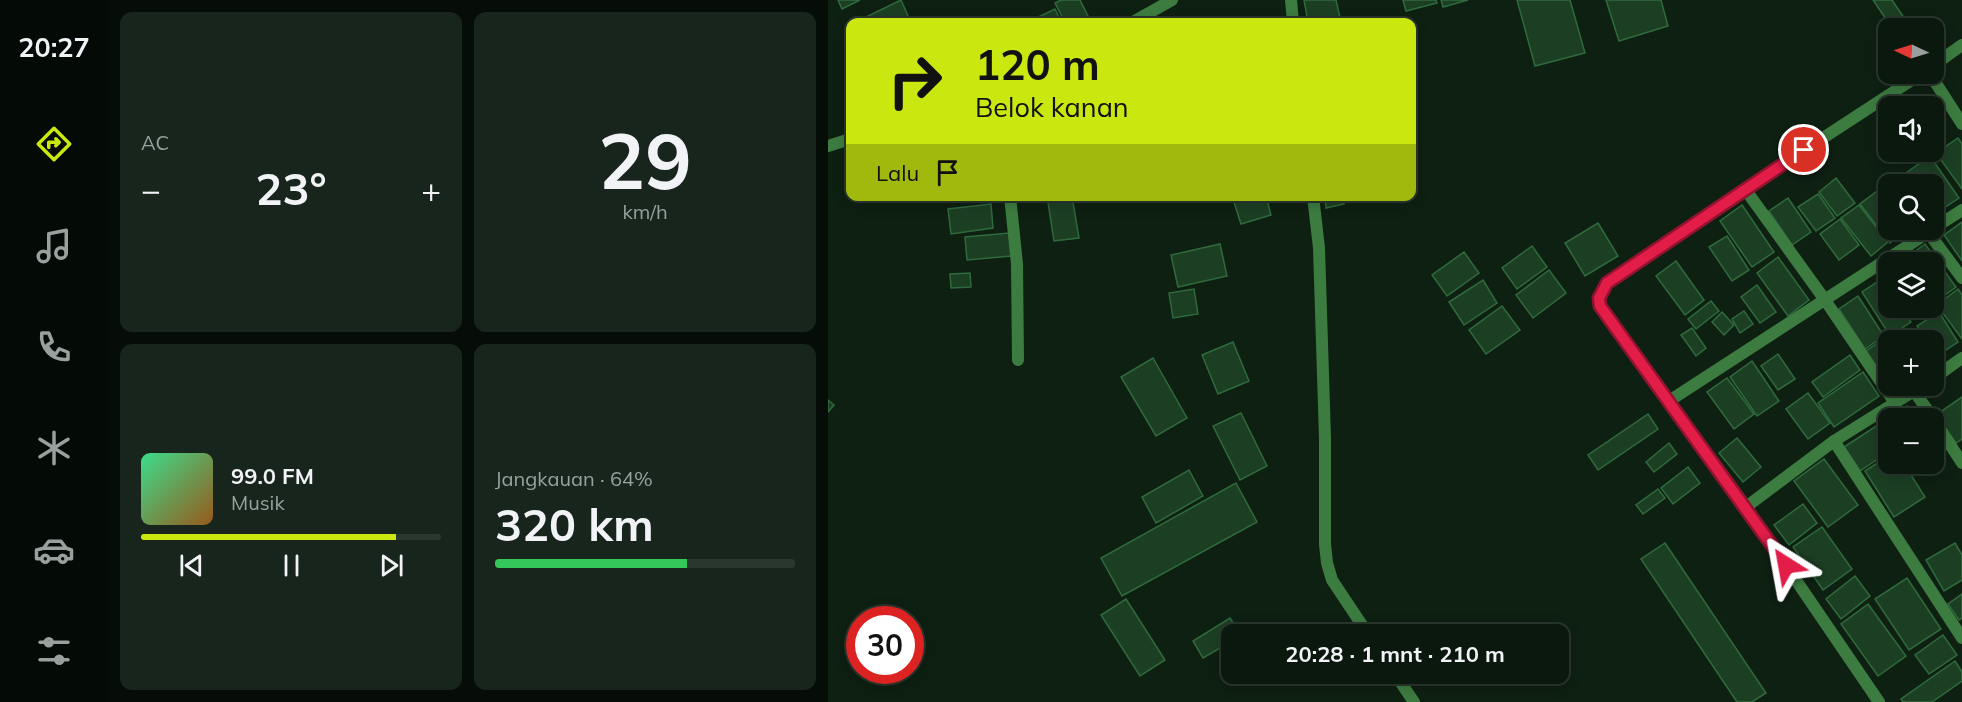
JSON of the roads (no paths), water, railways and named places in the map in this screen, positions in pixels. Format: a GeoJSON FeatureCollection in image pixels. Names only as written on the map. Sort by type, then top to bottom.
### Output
{"type":"FeatureCollection","features":[{"type":"Feature","properties":{"kind":"street"},"geometry":{"type":"LineString","coordinates":[[1140,18],[1172,0]]}},
{"type":"Feature","properties":{"kind":"street"},"geometry":{"type":"LineString","coordinates":[[1291,0],[1293,18]]}},
{"type":"Feature","properties":{"kind":"street"},"geometry":{"type":"LineString","coordinates":[[1944,58],[1962,45]]}},
{"type":"Feature","properties":{"kind":"street"},"geometry":{"type":"LineString","coordinates":[[1879,702],[1746,507],[1600,306],[1599,298],[1607,283],[1906,84]]}},
{"type":"Feature","properties":{"kind":"street"},"geometry":{"type":"LineString","coordinates":[[1937,84],[1962,123]]}},
{"type":"Feature","properties":{"kind":"street"},"geometry":{"type":"LineString","coordinates":[[828,146],[846,140]]}},
{"type":"Feature","properties":{"kind":"street"},"geometry":{"type":"LineString","coordinates":[[1745,189],[1895,403]]}},
{"type":"Feature","properties":{"kind":"street"},"geometry":{"type":"LineString","coordinates":[[1011,201],[1017,264],[1018,360]]}},
{"type":"Feature","properties":{"kind":"street"},"geometry":{"type":"LineString","coordinates":[[1314,201],[1319,248],[1327,563],[1332,580],[1361,624]]}},
{"type":"Feature","properties":{"kind":"street"},"geometry":{"type":"LineString","coordinates":[[1944,222],[1962,210]]}},
{"type":"Feature","properties":{"kind":"street"},"geometry":{"type":"LineString","coordinates":[[1669,401],[1916,240]]}},
{"type":"Feature","properties":{"kind":"street"},"geometry":{"type":"LineString","coordinates":[[1937,240],[1962,278]]}},
{"type":"Feature","properties":{"kind":"street"},"geometry":{"type":"LineString","coordinates":[[1944,371],[1962,358]]}},
{"type":"Feature","properties":{"kind":"street"},"geometry":{"type":"LineString","coordinates":[[1746,507],[1834,441],[1906,396]]}},
{"type":"Feature","properties":{"kind":"street"},"geometry":{"type":"LineString","coordinates":[[1944,436],[1962,463]]}},
{"type":"Feature","properties":{"kind":"street"},"geometry":{"type":"LineString","coordinates":[[1834,441],[1962,638]]}},
{"type":"Feature","properties":{"kind":"street"},"geometry":{"type":"LineString","coordinates":[[1402,684],[1414,702]]}}]}
